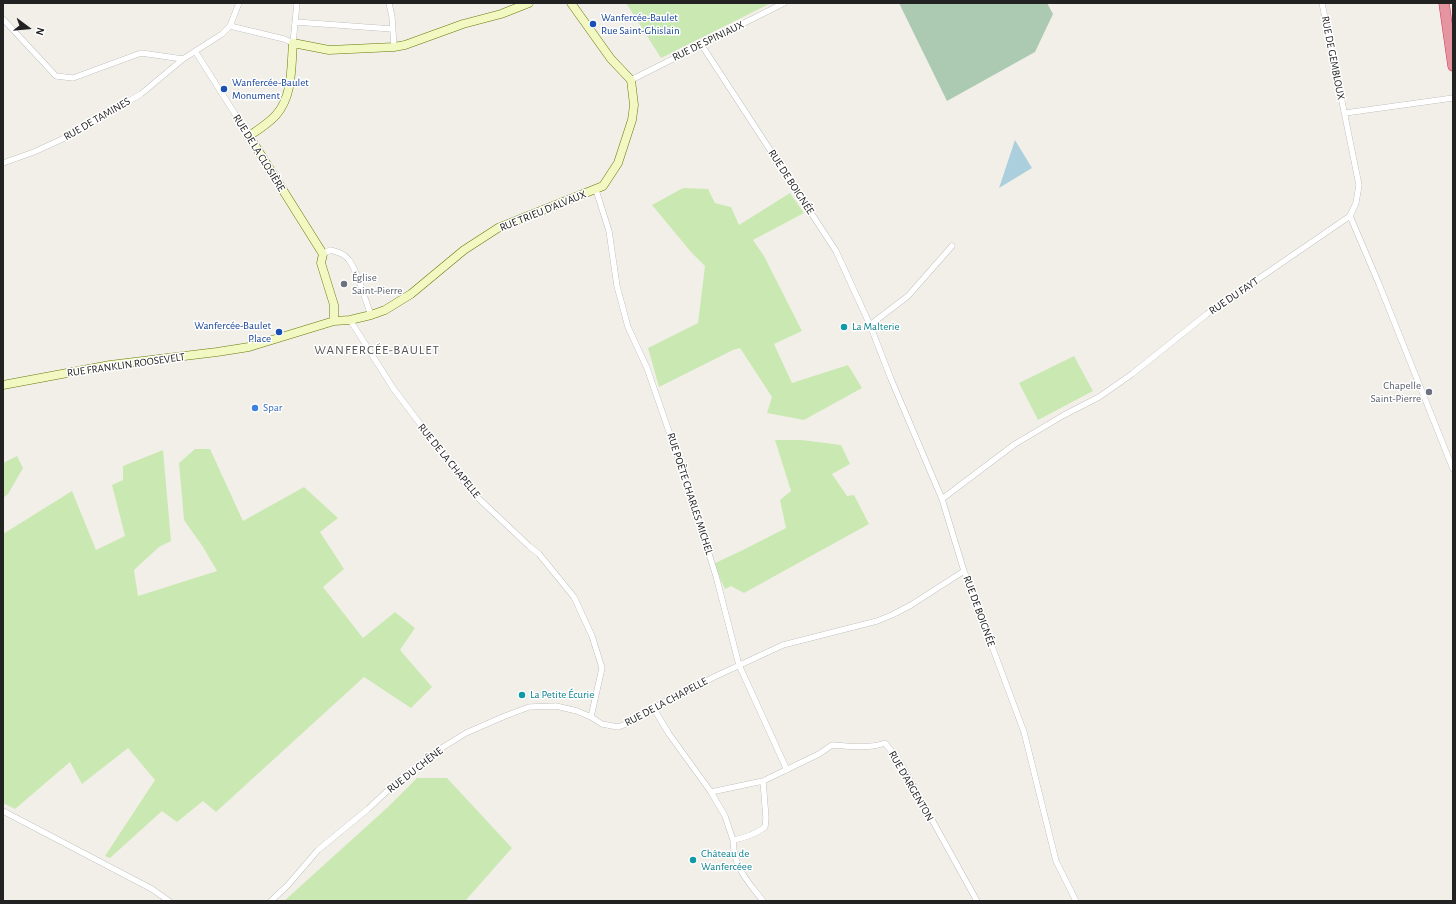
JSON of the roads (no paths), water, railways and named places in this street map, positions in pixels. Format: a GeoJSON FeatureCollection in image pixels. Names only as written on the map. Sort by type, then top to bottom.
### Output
{"type":"FeatureCollection","features":[{"type":"Feature","properties":{"kind":"highway"},"geometry":{"type":"LineString","coordinates":[[1444,3],[1453,66]]}},
{"type":"Feature","properties":{"kind":"main road"},"geometry":{"type":"LineString","coordinates":[[249,136],[275,116],[285,101],[290,77],[293,43],[329,50],[394,47],[405,45],[463,24],[501,14],[529,3]]}},
{"type":"Feature","properties":{"kind":"main road"},"geometry":{"type":"LineString","coordinates":[[571,3],[611,59],[631,80]]}},
{"type":"Feature","properties":{"kind":"main road","name":"RUE TRIEU D'ALVAUX"},"geometry":{"type":"LineString","coordinates":[[334,321],[350,320],[385,310],[411,294],[464,250],[498,228],[603,186],[618,163],[632,120],[634,105],[631,80]]}},
{"type":"Feature","properties":{"kind":"main road","name":"RUE DE LA CLOSIÈRE"},"geometry":{"type":"LineString","coordinates":[[249,136],[323,254],[321,263],[334,304],[334,321]]}},
{"type":"Feature","properties":{"kind":"main road","name":"RUE FRANKLIN ROOSEVELT"},"geometry":{"type":"LineString","coordinates":[[3,385],[110,366],[248,347],[334,321]]}},
{"type":"Feature","properties":{"kind":"street"},"geometry":{"type":"LineString","coordinates":[[239,3],[230,26],[284,39],[293,43],[297,3]]}},
{"type":"Feature","properties":{"kind":"street"},"geometry":{"type":"LineString","coordinates":[[389,3],[392,17],[394,47]]}},
{"type":"Feature","properties":{"kind":"street","name":"RUE DE SPINIAUX"},"geometry":{"type":"LineString","coordinates":[[631,80],[784,3]]}},
{"type":"Feature","properties":{"kind":"street","name":"RUE DE GEMBLOUX"},"geometry":{"type":"LineString","coordinates":[[1322,3],[1344,113]]}},
{"type":"Feature","properties":{"kind":"street"},"geometry":{"type":"LineString","coordinates":[[3,19],[56,76],[73,78],[141,53],[183,60]]}},
{"type":"Feature","properties":{"kind":"street"},"geometry":{"type":"LineString","coordinates":[[296,22],[392,29]]}},
{"type":"Feature","properties":{"kind":"street","name":"RUE DE TAMINES"},"geometry":{"type":"LineString","coordinates":[[3,163],[34,152],[69,136],[141,94],[183,60],[222,34],[230,26]]}},
{"type":"Feature","properties":{"kind":"street","name":"RUE DE BOIGNÉE"},"geometry":{"type":"LineString","coordinates":[[701,44],[836,251],[870,325],[894,386],[942,498],[964,571],[1024,732],[1056,861],[1076,901]]}},
{"type":"Feature","properties":{"kind":"street","name":"RUE DE LA CLOSIÈRE"},"geometry":{"type":"LineString","coordinates":[[195,51],[249,136]]}},
{"type":"Feature","properties":{"kind":"street"},"geometry":{"type":"LineString","coordinates":[[1453,98],[1344,113],[1359,185],[1356,202],[1350,216],[1379,284],[1453,469]]}},
{"type":"Feature","properties":{"kind":"street","name":"RUE POÈTE CHARLES MICHEL"},"geometry":{"type":"LineString","coordinates":[[596,190],[610,231],[617,286],[628,327],[646,368],[684,475],[716,576],[739,665],[786,770]]}},
{"type":"Feature","properties":{"kind":"street","name":"RUE DU FAYT"},"geometry":{"type":"LineString","coordinates":[[942,498],[1015,444],[1064,415],[1099,397],[1132,374],[1207,314],[1350,216]]}},
{"type":"Feature","properties":{"kind":"street"},"geometry":{"type":"LineString","coordinates":[[870,325],[908,296],[952,246]]}},
{"type":"Feature","properties":{"kind":"street"},"geometry":{"type":"LineString","coordinates":[[323,254],[330,250],[339,252],[348,259],[355,272],[371,315]]}},
{"type":"Feature","properties":{"kind":"street","name":"RUE DE LA CHAPELLE"},"geometry":{"type":"LineString","coordinates":[[350,320],[402,400],[464,482],[482,501],[539,554],[574,597],[592,636],[602,668],[591,717],[602,724],[618,727],[634,721],[662,703],[783,645],[869,623],[892,615],[911,605],[964,571]]}},
{"type":"Feature","properties":{"kind":"street","name":"RUE DU CHÊNE"},"geometry":{"type":"LineString","coordinates":[[271,901],[318,850],[368,809],[401,778],[432,754],[466,733],[529,707],[556,706],[577,711],[591,717]]}},
{"type":"Feature","properties":{"kind":"street"},"geometry":{"type":"LineString","coordinates":[[654,709],[669,734],[711,792],[725,816],[733,840],[734,854],[740,872],[763,901]]}},
{"type":"Feature","properties":{"kind":"street","name":"RUE D'ARGENTON"},"geometry":{"type":"LineString","coordinates":[[786,770],[819,754],[832,745],[874,747],[885,743],[900,762],[977,901]]}},
{"type":"Feature","properties":{"kind":"street"},"geometry":{"type":"LineString","coordinates":[[711,792],[763,781],[786,770]]}},
{"type":"Feature","properties":{"kind":"street"},"geometry":{"type":"LineString","coordinates":[[733,840],[741,839],[760,831],[765,827],[766,818],[763,781]]}},
{"type":"Feature","properties":{"kind":"street"},"geometry":{"type":"LineString","coordinates":[[3,811],[152,888],[169,901]]}},
{"type":"Feature","properties":{"kind":"water"},"geometry":{"type":"Polygon","coordinates":[[[1015,140],[1032,168],[999,188],[1015,140]]]}},
{"type":"Feature","properties":{"kind":"place","name":"Wanfercée-Baulet Rue Saint-Ghislain"},"geometry":{"type":"Point","coordinates":[593,24]}},
{"type":"Feature","properties":{"kind":"place","name":"Wanfercée-Baulet Monument"},"geometry":{"type":"Point","coordinates":[224,89]}},
{"type":"Feature","properties":{"kind":"place","name":"Église Saint-Pierre"},"geometry":{"type":"Point","coordinates":[344,284]}},
{"type":"Feature","properties":{"kind":"place","name":"La Malterie"},"geometry":{"type":"Point","coordinates":[844,327]}},
{"type":"Feature","properties":{"kind":"place","name":"Wanfercée-Baulet Place"},"geometry":{"type":"Point","coordinates":[279,332]}},
{"type":"Feature","properties":{"kind":"place","name":"Chapelle Saint-Pierre"},"geometry":{"type":"Point","coordinates":[1429,392]}},
{"type":"Feature","properties":{"kind":"place","name":"Spar"},"geometry":{"type":"Point","coordinates":[255,408]}},
{"type":"Feature","properties":{"kind":"place","name":"La Petite Écurie"},"geometry":{"type":"Point","coordinates":[522,695]}},
{"type":"Feature","properties":{"kind":"place","name":"Château de Wanfercéee"},"geometry":{"type":"Point","coordinates":[693,860]}},
{"type":"Feature","properties":{"kind":"district","name":"WANFERCÉE-BAULET"},"geometry":{"type":"Point","coordinates":[377,350]}}]}
